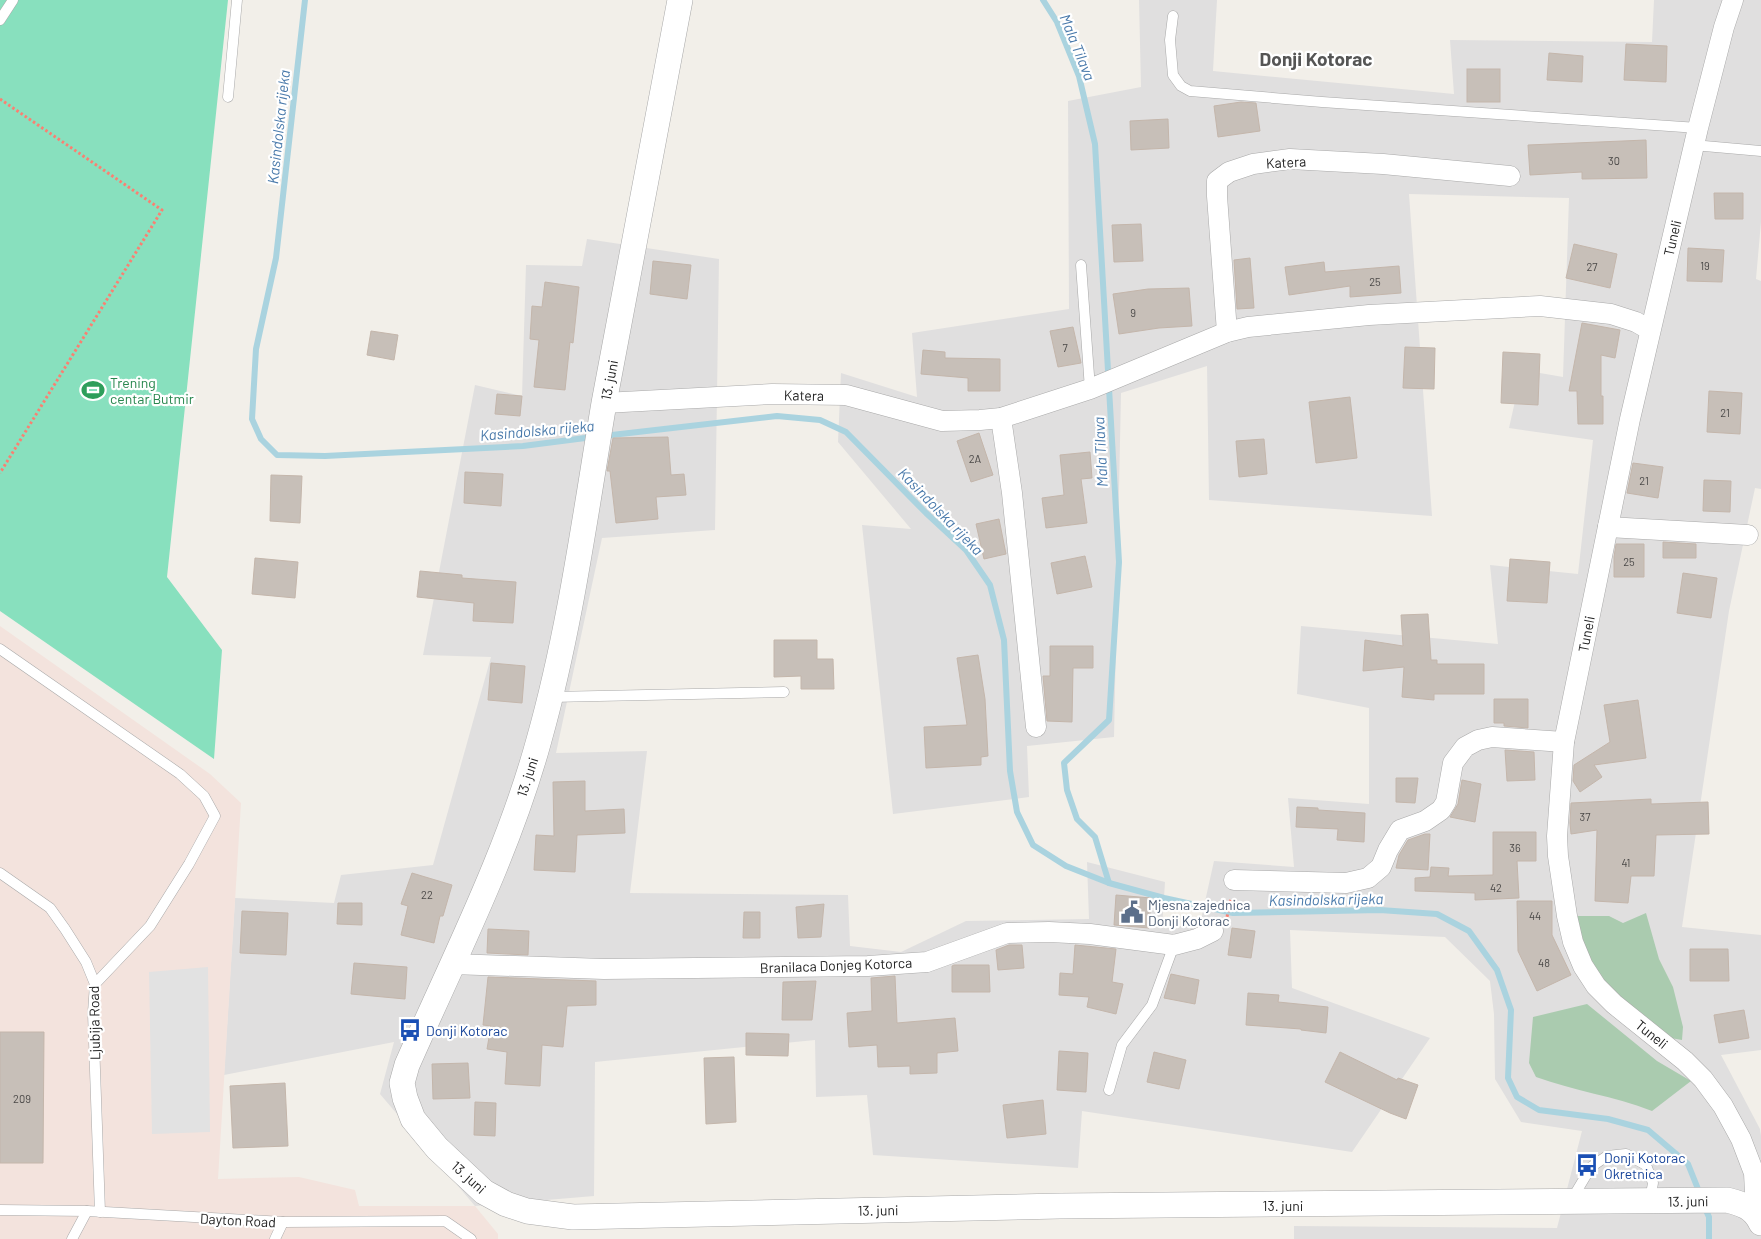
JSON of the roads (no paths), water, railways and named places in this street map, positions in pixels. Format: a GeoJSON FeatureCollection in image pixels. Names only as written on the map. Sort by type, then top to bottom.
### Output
{"type":"FeatureCollection","features":[{"type":"Feature","properties":{"kind":"street","name":"13. juni"},"geometry":{"type":"LineString","coordinates":[[680,0],[603,413],[565,633],[539,740],[506,842],[407,1065],[402,1083],[405,1098],[413,1119],[437,1148],[484,1192],[506,1204],[526,1211],[573,1217],[1050,1206],[1727,1200],[1742,1204],[1759,1217]]}},
{"type":"Feature","properties":{"kind":"street","name":"Tuneli"},"geometry":{"type":"LineString","coordinates":[[1733,0],[1724,27],[1696,136],[1630,419],[1564,742],[1559,798],[1558,856],[1567,916],[1573,942],[1580,958],[1596,986],[1614,1004],[1686,1061],[1703,1079],[1723,1106],[1741,1139],[1754,1173],[1759,1217]]}},
{"type":"Feature","properties":{"kind":"street","name":"Katera"},"geometry":{"type":"LineString","coordinates":[[1227,332],[1216,196],[1218,181],[1229,172],[1253,164],[1290,159],[1383,164],[1510,176]]}},
{"type":"Feature","properties":{"kind":"street","name":"Katera"},"geometry":{"type":"LineString","coordinates":[[603,413],[772,394],[846,395],[942,421],[1001,418],[1094,388],[1227,332],[1248,327],[1369,315],[1540,306],[1611,314],[1636,322],[1650,330]]}},
{"type":"Feature","properties":{"kind":"street"},"geometry":{"type":"LineString","coordinates":[[1001,418],[1013,502],[1036,727]]}},
{"type":"Feature","properties":{"kind":"street"},"geometry":{"type":"LineString","coordinates":[[1608,528],[1748,535]]}},
{"type":"Feature","properties":{"kind":"street"},"geometry":{"type":"LineString","coordinates":[[1234,880],[1346,883],[1368,878],[1381,867],[1388,850],[1400,830],[1425,821],[1441,810],[1446,802],[1453,763],[1465,747],[1478,740],[1492,737],[1564,742]]}},
{"type":"Feature","properties":{"kind":"street","name":"Branilaca Donjeg Kotorca"},"geometry":{"type":"LineString","coordinates":[[451,964],[604,968],[868,966],[927,962],[1007,933],[1049,932],[1090,934],[1174,945],[1197,939],[1219,925]]}},
{"type":"Feature","properties":{"kind":"lane"},"geometry":{"type":"LineString","coordinates":[[0,20],[13,0]]}},
{"type":"Feature","properties":{"kind":"lane"},"geometry":{"type":"LineString","coordinates":[[228,97],[237,0]]}},
{"type":"Feature","properties":{"kind":"lane"},"geometry":{"type":"LineString","coordinates":[[1173,16],[1170,40],[1174,75],[1181,86],[1190,91],[1696,136],[1761,151]]}},
{"type":"Feature","properties":{"kind":"lane"},"geometry":{"type":"LineString","coordinates":[[1081,265],[1094,388]]}},
{"type":"Feature","properties":{"kind":"lane"},"geometry":{"type":"LineString","coordinates":[[0,648],[180,774],[204,796],[215,816],[189,864],[150,926],[95,984]]}},
{"type":"Feature","properties":{"kind":"lane"},"geometry":{"type":"LineString","coordinates":[[550,697],[784,692]]}},
{"type":"Feature","properties":{"kind":"lane","name":"Ljubija Road"},"geometry":{"type":"LineString","coordinates":[[0,873],[50,908],[86,962],[95,984],[93,1013],[100,1212]]}},
{"type":"Feature","properties":{"kind":"lane"},"geometry":{"type":"LineString","coordinates":[[1109,1090],[1122,1045],[1152,1005],[1174,945]]}},
{"type":"Feature","properties":{"kind":"lane"},"geometry":{"type":"LineString","coordinates":[[1570,1202],[1591,1167],[1607,1156],[1626,1154],[1646,1165],[1654,1183],[1650,1201]]}},
{"type":"Feature","properties":{"kind":"lane","name":"Dayton Road"},"geometry":{"type":"LineString","coordinates":[[0,1210],[87,1211],[283,1222],[445,1221],[471,1239]]}},
{"type":"Feature","properties":{"kind":"lane"},"geometry":{"type":"LineString","coordinates":[[72,1239],[87,1211]]}},
{"type":"Feature","properties":{"kind":"lane"},"geometry":{"type":"LineString","coordinates":[[275,1239],[283,1222]]}},
{"type":"Feature","properties":{"kind":"waterway","name":"Kasindolska rijeka"},"geometry":{"type":"LineString","coordinates":[[305,0],[276,258],[256,349],[252,419],[261,439],[277,455],[325,456],[523,446],[593,437]]}},
{"type":"Feature","properties":{"kind":"waterway","name":"Mala Tilava"},"geometry":{"type":"LineString","coordinates":[[1043,0],[1057,22],[1079,76],[1095,144],[1119,562],[1109,720],[1064,763],[1067,790],[1077,819],[1095,837],[1109,883]]}},
{"type":"Feature","properties":{"kind":"waterway","name":"Kasindolska rijeka"},"geometry":{"type":"LineString","coordinates":[[603,436],[777,416],[820,420],[846,432],[926,513],[966,550],[990,585],[1004,640],[1010,771],[1017,812],[1033,845],[1066,866],[1109,883],[1164,898],[1233,913],[1380,910],[1437,914],[1469,931],[1497,970],[1511,1010],[1508,1078],[1517,1097],[1539,1110],[1608,1119],[1648,1130],[1688,1164],[1700,1194]]}},
{"type":"Feature","properties":{"kind":"waterway","name":"Kasindolska rijeka"},"geometry":{"type":"LineString","coordinates":[[1704,1206],[1709,1217],[1709,1239]]}},
{"type":"Feature","properties":{"kind":"place","name":"Trening centar Butmir"},"geometry":{"type":"Point","coordinates":[93,390]}},
{"type":"Feature","properties":{"kind":"place","name":"Mjesna zajednica Donji Kotorac"},"geometry":{"type":"Point","coordinates":[1132,912]}},
{"type":"Feature","properties":{"kind":"place","name":"Donji Kotorac"},"geometry":{"type":"Point","coordinates":[410,1030]}},
{"type":"Feature","properties":{"kind":"place","name":"Donji Kotorac Okretnica"},"geometry":{"type":"Point","coordinates":[1587,1165]}},
{"type":"Feature","properties":{"kind":"district","name":"Donji Kotorac"},"geometry":{"type":"Point","coordinates":[1316,58]}}]}
